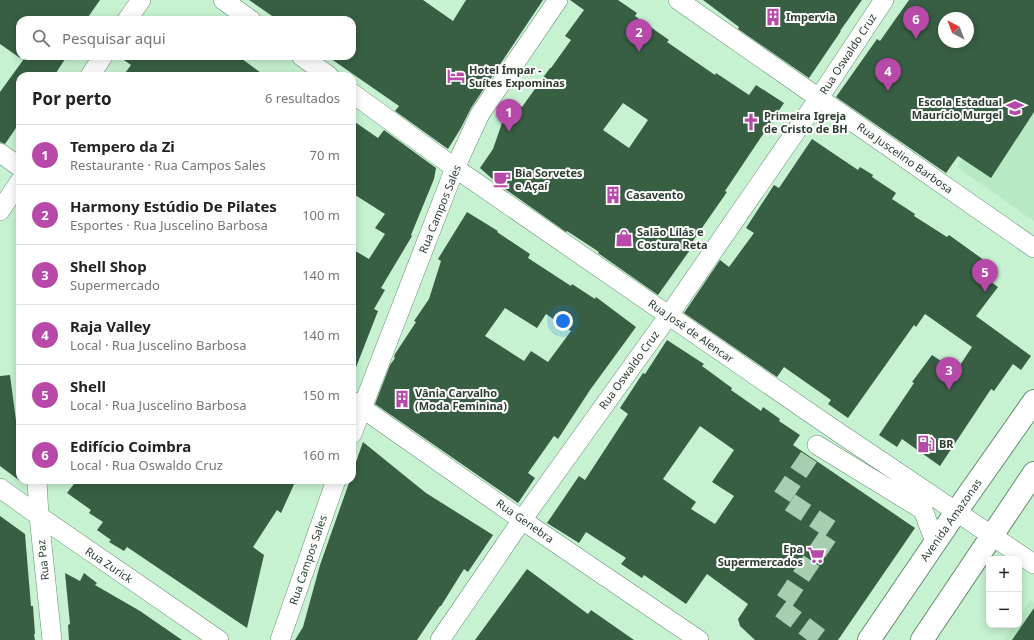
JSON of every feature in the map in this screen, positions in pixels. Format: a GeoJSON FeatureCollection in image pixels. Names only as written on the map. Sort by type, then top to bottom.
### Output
{"type":"FeatureCollection","features":[{"type":"Feature","properties":{"kind":"main road","name":"Avenida Amazonas"},"geometry":{"type":"LineString","coordinates":[[869,640],[935,542],[1034,401]]}},
{"type":"Feature","properties":{"kind":"main road"},"geometry":{"type":"LineString","coordinates":[[922,640],[1034,473]]}},
{"type":"Feature","properties":{"kind":"street"},"geometry":{"type":"LineString","coordinates":[[130,16],[141,0]]}},
{"type":"Feature","properties":{"kind":"street"},"geometry":{"type":"LineString","coordinates":[[223,0],[245,16]]}},
{"type":"Feature","properties":{"kind":"street","name":"Rua Campos Sales"},"geometry":{"type":"LineString","coordinates":[[357,404],[455,168],[480,114],[558,0]]}},
{"type":"Feature","properties":{"kind":"street","name":"Rua Juscelino Barbosa"},"geometry":{"type":"LineString","coordinates":[[678,0],[1034,248]]}},
{"type":"Feature","properties":{"kind":"street","name":"Rua Oswaldo Cruz"},"geometry":{"type":"LineString","coordinates":[[440,640],[522,520],[669,315],[819,98],[884,0]]}},
{"type":"Feature","properties":{"kind":"street"},"geometry":{"type":"LineString","coordinates":[[93,72],[100,60]]}},
{"type":"Feature","properties":{"kind":"street"},"geometry":{"type":"LineString","coordinates":[[306,60],[323,72]]}},
{"type":"Feature","properties":{"kind":"street","name":"Rua José de Alencar"},"geometry":{"type":"LineString","coordinates":[[356,96],[455,168],[829,426],[1034,564]]}},
{"type":"Feature","properties":{"kind":"street"},"geometry":{"type":"LineString","coordinates":[[0,153],[16,164]]}},
{"type":"Feature","properties":{"kind":"street"},"geometry":{"type":"LineString","coordinates":[[0,211],[16,187]]}},
{"type":"Feature","properties":{"kind":"street","name":"Rua Genebra"},"geometry":{"type":"LineString","coordinates":[[357,404],[522,520],[699,640]]}},
{"type":"Feature","properties":{"kind":"street"},"geometry":{"type":"LineString","coordinates":[[829,426],[813,451],[923,510],[935,542]]}},
{"type":"Feature","properties":{"kind":"street","name":"Rua Paz"},"geometry":{"type":"LineString","coordinates":[[38,484],[39,516],[52,640]]}},
{"type":"Feature","properties":{"kind":"street","name":"Rua Campos Sales"},"geometry":{"type":"LineString","coordinates":[[280,640],[335,484]]}},
{"type":"Feature","properties":{"kind":"street","name":"Rua Zurick"},"geometry":{"type":"LineString","coordinates":[[0,488],[219,640]]}},
{"type":"Feature","properties":{"kind":"shaded area","name":"Escola Estadual Maurício Murgel"},"geometry":{"type":"Polygon","coordinates":[[[1034,49],[1034,221],[957,167],[1034,49]]]}},
{"type":"Feature","properties":{"kind":"shaded area"},"geometry":{"type":"Polygon","coordinates":[[[1030,600],[1034,603],[1034,640],[1004,640],[1012,628],[1022,628],[1022,612],[1030,600]]]}},
{"type":"Feature","properties":{"kind":"building"},"geometry":{"type":"Polygon","coordinates":[[[0,0],[100,0],[89,16],[16,16],[16,55],[0,44],[0,0]]]}},
{"type":"Feature","properties":{"kind":"building"},"geometry":{"type":"Polygon","coordinates":[[[249,0],[423,0],[453,21],[466,0],[543,0],[471,108],[448,149],[395,111],[399,106],[356,76],[356,72],[350,72],[333,60],[356,60],[356,16],[272,16],[249,0]]]}},
{"type":"Feature","properties":{"kind":"building"},"geometry":{"type":"Polygon","coordinates":[[[570,0],[618,0],[637,13],[635,16],[669,40],[667,42],[715,75],[716,73],[749,95],[756,85],[784,103],[725,191],[727,192],[688,248],[690,250],[658,295],[598,253],[599,252],[567,231],[566,232],[498,184],[480,168],[493,149],[503,120],[516,102],[522,107],[551,68],[571,40],[565,36],[584,10],[570,0]],[[623,103],[603,130],[629,148],[648,120],[623,103]]]}},
{"type":"Feature","properties":{"kind":"building"},"geometry":{"type":"Polygon","coordinates":[[[703,0],[862,0],[809,78],[738,29],[739,27],[703,0]]]}},
{"type":"Feature","properties":{"kind":"building"},"geometry":{"type":"Polygon","coordinates":[[[909,0],[1034,0],[1034,112],[991,178],[958,156],[946,173],[836,97],[877,39],[880,41],[909,0]]]}},
{"type":"Feature","properties":{"kind":"building"},"geometry":{"type":"Polygon","coordinates":[[[23,60],[64,60],[57,72],[16,72],[16,128],[5,144],[0,142],[0,92],[23,60]]]}},
{"type":"Feature","properties":{"kind":"building"},"geometry":{"type":"Polygon","coordinates":[[[124,60],[243,60],[260,72],[126,72],[131,65],[124,60]]]}},
{"type":"Feature","properties":{"kind":"building"},"geometry":{"type":"Polygon","coordinates":[[[356,123],[378,138],[384,130],[436,168],[434,179],[411,235],[412,236],[381,288],[385,290],[374,309],[378,311],[356,367],[356,251],[369,259],[385,234],[375,228],[385,214],[356,196],[356,123]]]}},
{"type":"Feature","properties":{"kind":"building"},"geometry":{"type":"Polygon","coordinates":[[[812,139],[858,170],[860,167],[873,175],[872,177],[896,193],[892,199],[915,214],[914,216],[947,237],[949,235],[988,263],[980,274],[998,287],[976,316],[1031,356],[1021,370],[1013,364],[994,391],[991,389],[940,466],[902,439],[897,447],[879,435],[914,383],[912,382],[932,355],[956,371],[972,347],[925,314],[916,327],[914,325],[848,418],[828,404],[831,400],[784,367],[777,377],[684,313],[720,260],[729,267],[754,233],[746,228],[774,185],[779,188],[812,139]]]}},
{"type":"Feature","properties":{"kind":"building"},"geometry":{"type":"Polygon","coordinates":[[[467,212],[498,231],[497,232],[530,254],[528,258],[571,286],[572,284],[595,299],[596,297],[636,327],[590,390],[558,439],[554,436],[528,473],[535,478],[518,503],[375,404],[390,365],[395,358],[395,354],[429,299],[441,261],[438,259],[467,212]],[[505,308],[485,336],[524,361],[531,351],[548,362],[571,331],[546,314],[537,328],[505,308]]]}},
{"type":"Feature","properties":{"kind":"building"},"geometry":{"type":"Polygon","coordinates":[[[667,340],[704,364],[702,366],[732,388],[731,390],[761,411],[763,407],[780,419],[779,421],[800,435],[793,445],[915,528],[838,640],[755,640],[740,626],[738,619],[748,604],[707,574],[686,604],[644,575],[642,578],[621,564],[626,558],[586,532],[579,543],[547,523],[579,476],[585,480],[628,414],[620,408],[643,373],[645,374],[667,340]],[[700,426],[663,479],[696,502],[691,509],[715,524],[734,496],[712,482],[734,450],[700,426]]]}},
{"type":"Feature","properties":{"kind":"building"},"geometry":{"type":"Polygon","coordinates":[[[10,375],[16,421],[16,478],[0,466],[0,376],[10,375]]]}},
{"type":"Feature","properties":{"kind":"building"},"geometry":{"type":"Polygon","coordinates":[[[363,442],[426,493],[493,535],[468,572],[464,569],[441,606],[417,640],[295,640],[303,627],[320,565],[349,484],[356,484],[356,462],[363,442]]]}},
{"type":"Feature","properties":{"kind":"building"},"geometry":{"type":"Polygon","coordinates":[[[74,484],[294,484],[281,513],[277,510],[253,547],[264,555],[247,628],[127,547],[124,551],[109,542],[111,540],[97,530],[103,522],[89,513],[91,510],[67,493],[74,484]]]}},
{"type":"Feature","properties":{"kind":"building"},"geometry":{"type":"Polygon","coordinates":[[[0,516],[25,534],[31,606],[33,606],[35,640],[0,640],[0,516]]]}},
{"type":"Feature","properties":{"kind":"building"},"geometry":{"type":"Polygon","coordinates":[[[527,569],[588,614],[591,610],[634,640],[475,640],[527,569]]]}},
{"type":"Feature","properties":{"kind":"building"},"geometry":{"type":"Polygon","coordinates":[[[65,573],[80,581],[84,573],[97,583],[95,585],[140,611],[182,640],[69,640],[68,625],[70,624],[65,573]]]}},
{"type":"Feature","properties":{"kind":"building"},"geometry":{"type":"Polygon","coordinates":[[[1034,608],[1034,640],[1012,640],[1020,628],[1022,628],[1022,625],[1034,608]]]}},
{"type":"Feature","properties":{"kind":"tunnel"},"geometry":{"type":"LineString","coordinates":[[809,457],[782,497],[832,530],[780,608],[823,640]]}},
{"type":"Feature","properties":{"kind":"place","name":"Impervia"},"geometry":{"type":"Point","coordinates":[773,17]}},
{"type":"Feature","properties":{"kind":"place","name":"Edifício Coimbra"},"geometry":{"type":"Point","coordinates":[916,39]}},
{"type":"Feature","properties":{"kind":"place","name":"Harmony Estúdio De Pilates"},"geometry":{"type":"Point","coordinates":[639,52]}},
{"type":"Feature","properties":{"kind":"place","name":"Hotel Ímpar - Suítes Expominas"},"geometry":{"type":"Point","coordinates":[456,76]}},
{"type":"Feature","properties":{"kind":"place","name":"Raja Valley"},"geometry":{"type":"Point","coordinates":[888,91]}},
{"type":"Feature","properties":{"kind":"place","name":"Escola Estadual Maurício Murgel"},"geometry":{"type":"Point","coordinates":[1015,108]}},
{"type":"Feature","properties":{"kind":"place","name":"Primeira Igreja de Cristo de BH"},"geometry":{"type":"Point","coordinates":[751,122]}},
{"type":"Feature","properties":{"kind":"place","name":"Tempero da Zi"},"geometry":{"type":"Point","coordinates":[509,132]}},
{"type":"Feature","properties":{"kind":"place","name":"Bia Sorvetes e Açaí"},"geometry":{"type":"Point","coordinates":[502,179]}},
{"type":"Feature","properties":{"kind":"place","name":"Casavento"},"geometry":{"type":"Point","coordinates":[613,195]}},
{"type":"Feature","properties":{"kind":"place","name":"Salão Lilás e Costura Reta"},"geometry":{"type":"Point","coordinates":[624,238]}},
{"type":"Feature","properties":{"kind":"place","name":"Shell"},"geometry":{"type":"Point","coordinates":[985,292]}},
{"type":"Feature","properties":{"kind":"place","name":"Shell Shop"},"geometry":{"type":"Point","coordinates":[949,390]}},
{"type":"Feature","properties":{"kind":"place","name":"Vânia Carvalho (Moda Feminina)"},"geometry":{"type":"Point","coordinates":[402,399]}},
{"type":"Feature","properties":{"kind":"place","name":"BR"},"geometry":{"type":"Point","coordinates":[926,444]}},
{"type":"Feature","properties":{"kind":"place","name":"Epa Supermercados"},"geometry":{"type":"Point","coordinates":[816,555]}}]}
